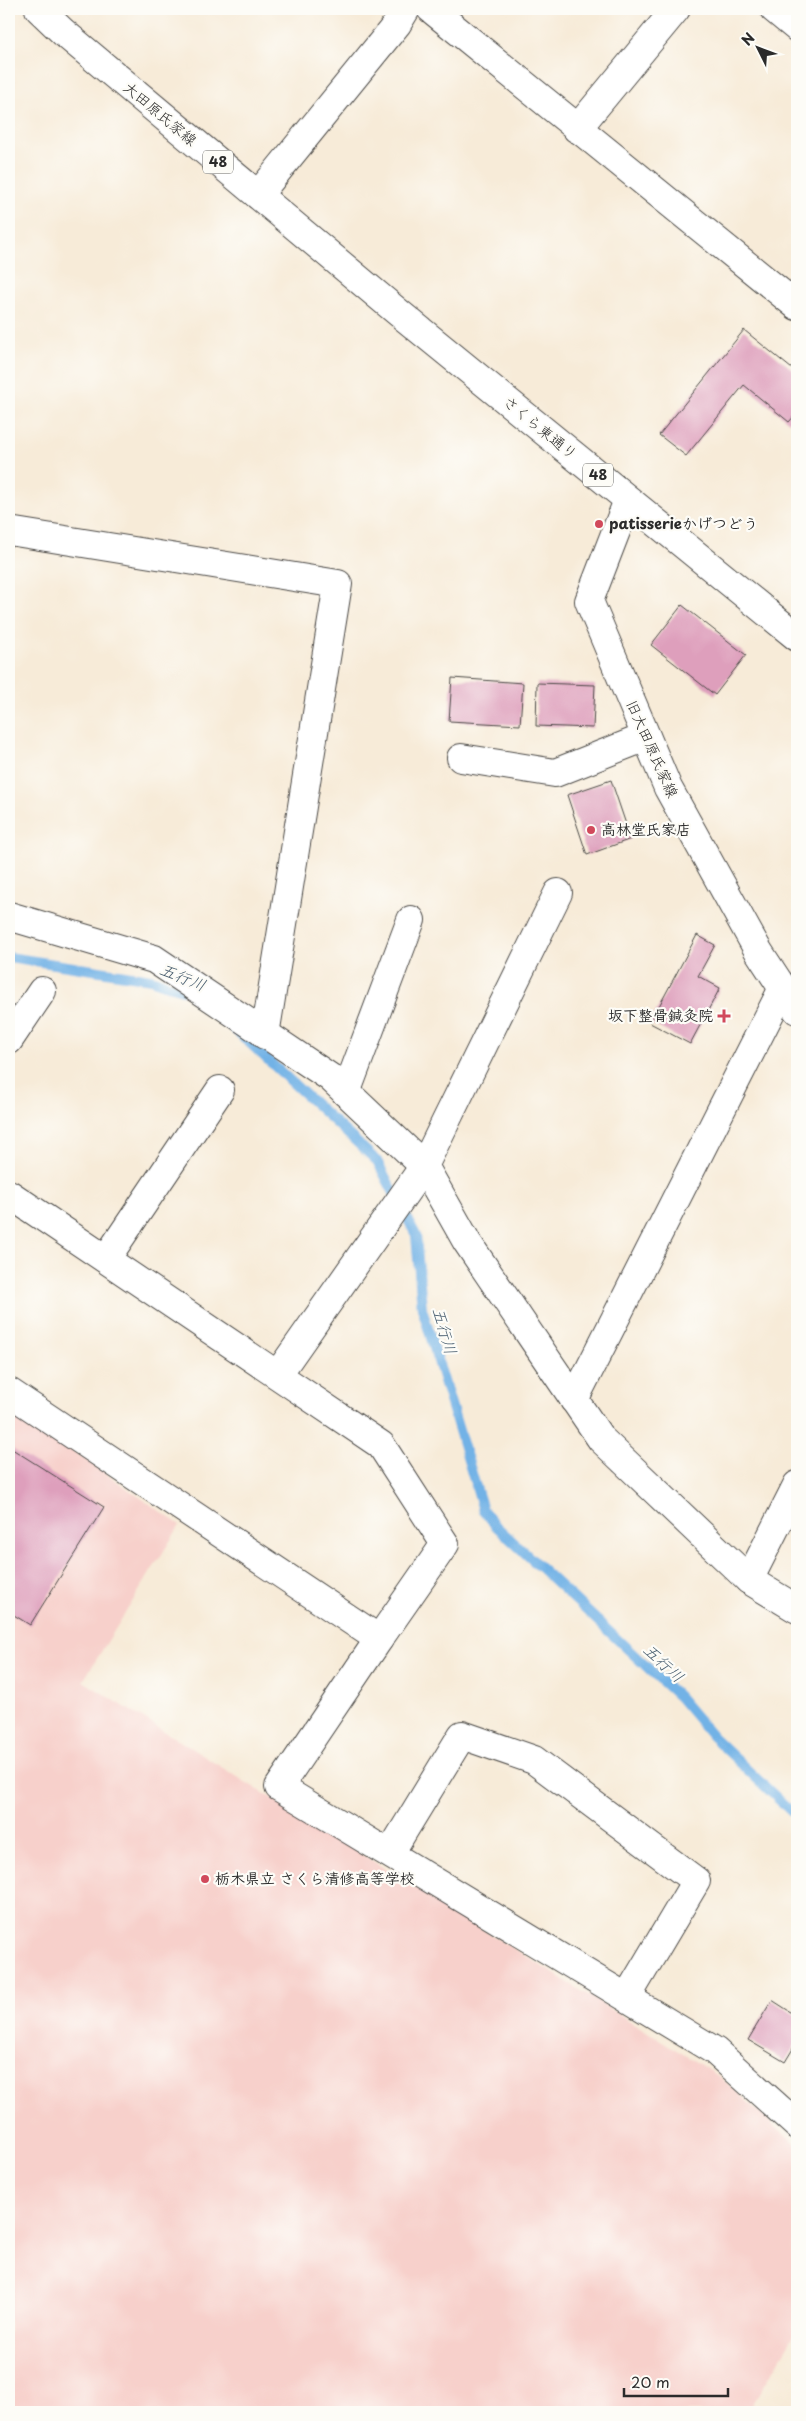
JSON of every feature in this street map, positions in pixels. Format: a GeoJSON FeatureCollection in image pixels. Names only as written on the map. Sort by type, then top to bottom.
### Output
{"type":"FeatureCollection","features":[{"type":"Feature","properties":{"kind":"street","name":"大田原氏家線"},"geometry":{"type":"LineString","coordinates":[[38,9],[398,313]]}},
{"type":"Feature","properties":{"kind":"street"},"geometry":{"type":"LineString","coordinates":[[258,195],[397,24],[406,9]]}},
{"type":"Feature","properties":{"kind":"street"},"geometry":{"type":"LineString","coordinates":[[431,9],[797,306]]}},
{"type":"Feature","properties":{"kind":"street"},"geometry":{"type":"LineString","coordinates":[[577,129],[676,9]]}},
{"type":"Feature","properties":{"kind":"street"},"geometry":{"type":"LineString","coordinates":[[774,9],[797,28]]}},
{"type":"Feature","properties":{"kind":"street","name":"さくら東通り"},"geometry":{"type":"LineString","coordinates":[[398,313],[797,637]]}},
{"type":"Feature","properties":{"kind":"street","name":"旧大田原氏家線"},"geometry":{"type":"LineString","coordinates":[[628,500],[589,601],[668,788],[759,952],[790,999]]}},
{"type":"Feature","properties":{"kind":"street"},"geometry":{"type":"LineString","coordinates":[[9,530],[338,584],[265,1035]]}},
{"type":"Feature","properties":{"kind":"street"},"geometry":{"type":"LineString","coordinates":[[461,758],[554,773],[646,737]]}},
{"type":"Feature","properties":{"kind":"street"},"geometry":{"type":"LineString","coordinates":[[278,1374],[424,1166],[558,893]]}},
{"type":"Feature","properties":{"kind":"street"},"geometry":{"type":"LineString","coordinates":[[9,916],[154,958],[331,1078],[424,1166],[467,1242],[601,1439],[749,1580],[797,1609]]}},
{"type":"Feature","properties":{"kind":"street"},"geometry":{"type":"LineString","coordinates":[[346,1093],[411,920]]}},
{"type":"Feature","properties":{"kind":"street"},"geometry":{"type":"LineString","coordinates":[[9,1040],[42,991]]}},
{"type":"Feature","properties":{"kind":"street"},"geometry":{"type":"LineString","coordinates":[[574,1400],[790,999]]}},
{"type":"Feature","properties":{"kind":"street"},"geometry":{"type":"LineString","coordinates":[[106,1259],[220,1090]]}},
{"type":"Feature","properties":{"kind":"street"},"geometry":{"type":"LineString","coordinates":[[9,1194],[278,1374],[381,1446],[445,1544],[280,1787],[715,2051],[797,2125]]}},
{"type":"Feature","properties":{"kind":"street"},"geometry":{"type":"LineString","coordinates":[[9,1392],[379,1639]]}},
{"type":"Feature","properties":{"kind":"street"},"geometry":{"type":"LineString","coordinates":[[749,1580],[797,1485]]}},
{"type":"Feature","properties":{"kind":"street"},"geometry":{"type":"LineString","coordinates":[[390,1853],[462,1735],[534,1760],[696,1881],[627,1997]]}},
{"type":"Feature","properties":{"kind":"shaded area","name":"栃木県立 さくら清修高等学校"},"geometry":{"type":"Polygon","coordinates":[[[9,1407],[180,1525],[83,1681],[720,2077],[797,2146],[797,2331],[748,2412],[567,2412],[559,2405],[554,2412],[9,2412],[9,1407]]]}},
{"type":"Feature","properties":{"kind":"building"},"geometry":{"type":"Polygon","coordinates":[[[744,330],[797,373],[797,413],[789,422],[744,385],[686,456],[659,435],[744,330]]]}},
{"type":"Feature","properties":{"kind":"building"},"geometry":{"type":"Polygon","coordinates":[[[682,605],[746,655],[715,695],[651,645],[682,605]]]}},
{"type":"Feature","properties":{"kind":"building"},"geometry":{"type":"Polygon","coordinates":[[[452,678],[523,683],[520,725],[449,721],[452,678]]]}},
{"type":"Feature","properties":{"kind":"building"},"geometry":{"type":"Polygon","coordinates":[[[537,683],[595,685],[593,728],[536,726],[537,683]]]}},
{"type":"Feature","properties":{"kind":"building"},"geometry":{"type":"Polygon","coordinates":[[[611,780],[631,839],[587,855],[567,795],[611,780]]]}},
{"type":"Feature","properties":{"kind":"building"},"geometry":{"type":"Polygon","coordinates":[[[697,935],[715,945],[698,976],[720,988],[690,1044],[650,1023],[697,935]]]}},
{"type":"Feature","properties":{"kind":"building"},"geometry":{"type":"Polygon","coordinates":[[[9,1447],[104,1507],[30,1625],[9,1612],[9,1447]]]}},
{"type":"Feature","properties":{"kind":"building"},"geometry":{"type":"Polygon","coordinates":[[[772,2000],[797,2016],[797,2042],[785,2062],[748,2040],[772,2000]]]}},
{"type":"Feature","properties":{"kind":"waterway","name":"五行川"},"geometry":{"type":"LineString","coordinates":[[9,957],[151,979],[182,990]]}},
{"type":"Feature","properties":{"kind":"waterway","name":"五行川"},"geometry":{"type":"LineString","coordinates":[[229,1024],[377,1161],[416,1235],[422,1308],[483,1510],[495,1525],[679,1697],[713,1737],[797,1817]]}},
{"type":"Feature","properties":{"kind":"place","name":"patisserieかげつどう"},"geometry":{"type":"Point","coordinates":[599,524]}},
{"type":"Feature","properties":{"kind":"place","name":"高林堂氏家店"},"geometry":{"type":"Point","coordinates":[591,830]}},
{"type":"Feature","properties":{"kind":"place","name":"坂下整骨鍼灸院"},"geometry":{"type":"Point","coordinates":[724,1016]}},
{"type":"Feature","properties":{"kind":"place","name":"栃木県立 さくら清修高等学校"},"geometry":{"type":"Point","coordinates":[205,1879]}}]}
